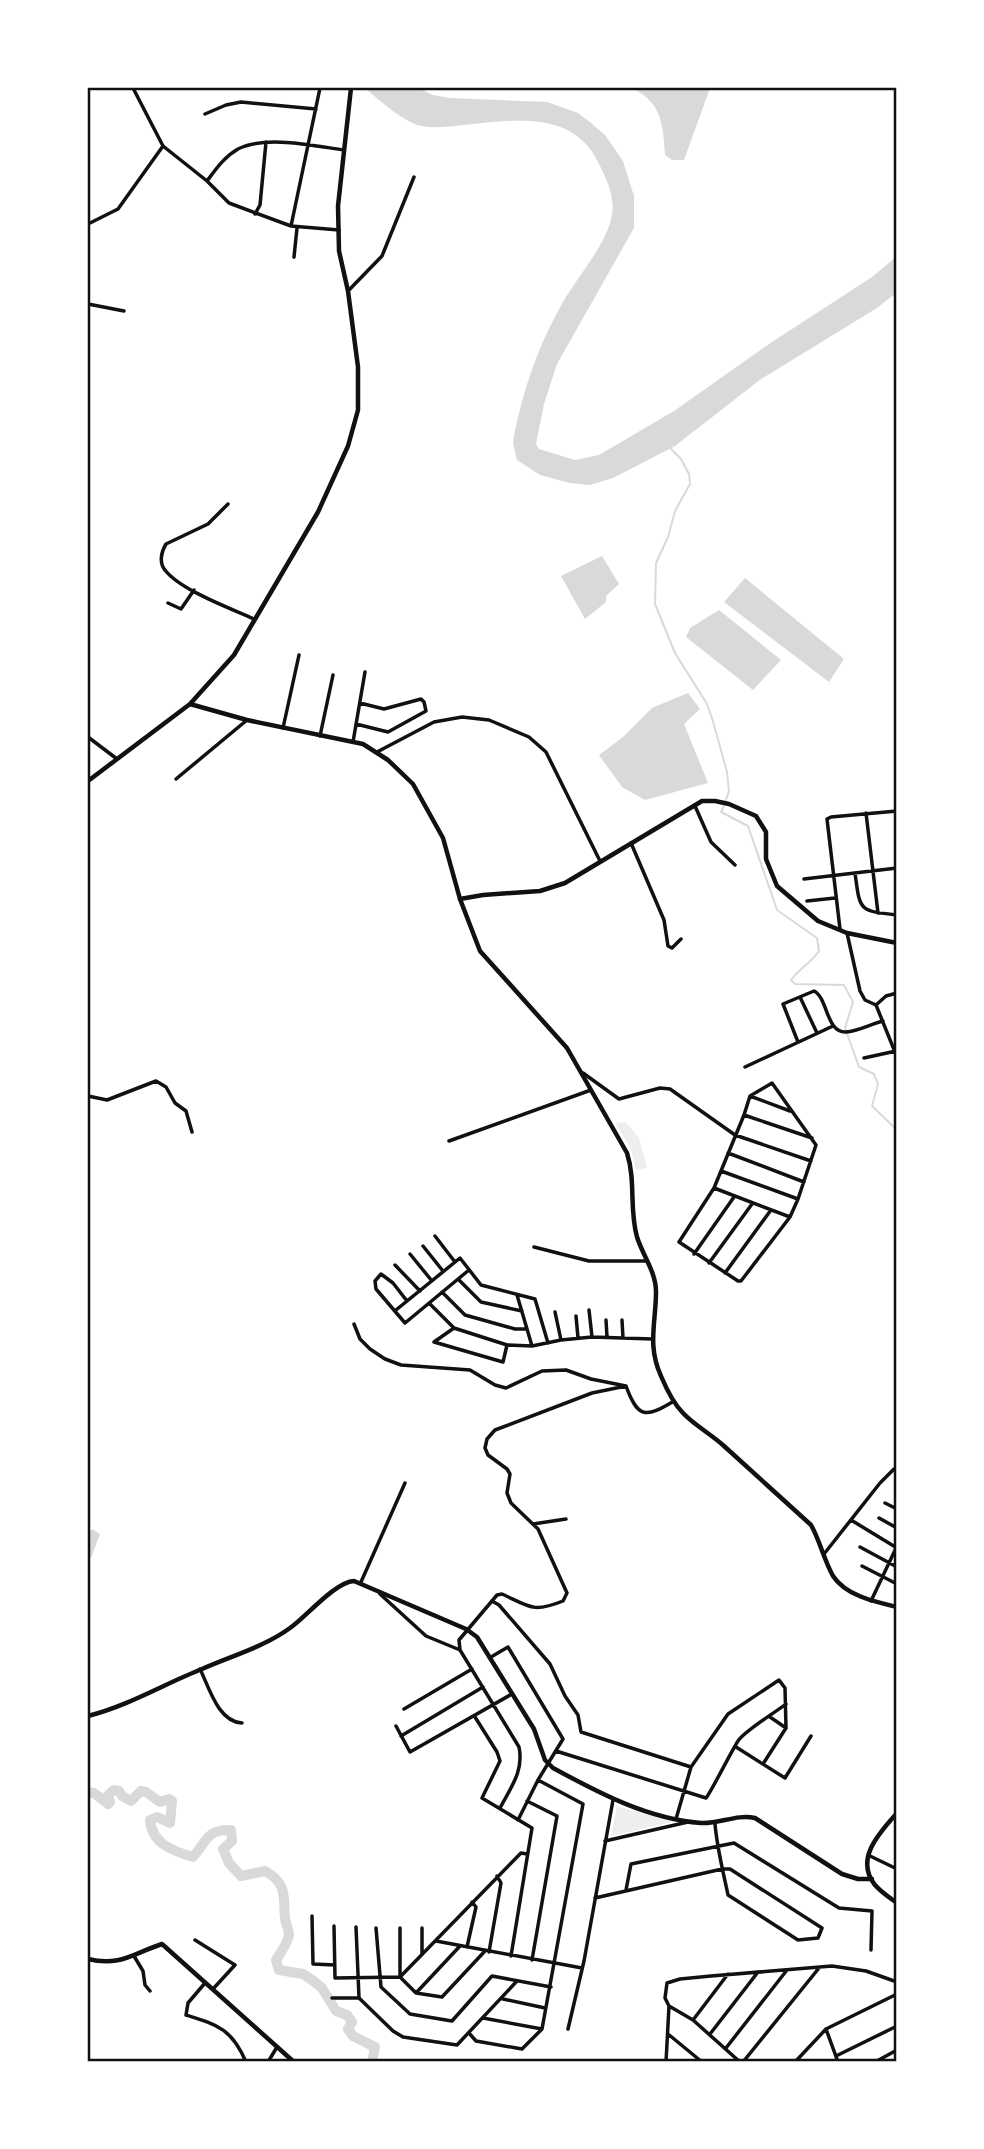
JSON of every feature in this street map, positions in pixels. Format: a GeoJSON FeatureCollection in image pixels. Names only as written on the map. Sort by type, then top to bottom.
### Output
{"type":"FeatureCollection","features":[{"type":"Feature","properties":{"kind":"main road"},"geometry":{"type":"LineString","coordinates":[[88,781],[190,704],[234,654],[318,512],[348,446],[358,410],[358,367],[340,251],[338,206],[350,89]]}},
{"type":"Feature","properties":{"kind":"main road"},"geometry":{"type":"LineString","coordinates":[[190,704],[247,720],[353,742],[377,752],[412,784],[443,838],[460,899],[480,951],[567,1048],[630,1161],[633,1217],[654,1275],[656,1292],[652,1339],[660,1374],[674,1401],[683,1414],[712,1435],[811,1525],[834,1577],[849,1590],[871,1601],[897,1607]]}},
{"type":"Feature","properties":{"kind":"main road"},"geometry":{"type":"LineString","coordinates":[[460,899],[540,891],[565,883],[702,802],[715,801],[756,816],[766,832],[766,859],[777,886],[818,921],[847,933],[897,943]]}},
{"type":"Feature","properties":{"kind":"main road"},"geometry":{"type":"LineString","coordinates":[[88,1716],[114,1709],[200,1669],[266,1643],[290,1629],[348,1581],[361,1582],[466,1629],[481,1642],[534,1730],[547,1764],[613,1800],[676,1819],[715,1824],[738,1817],[755,1818],[842,1874],[858,1879],[872,1879]]}},
{"type":"Feature","properties":{"kind":"main road"},"geometry":{"type":"LineString","coordinates":[[897,1812],[875,1839],[868,1855],[872,1879],[876,1886],[897,1903]]}},
{"type":"Feature","properties":{"kind":"main road"},"geometry":{"type":"LineString","coordinates":[[88,1959],[101,1962],[123,1961],[162,1944],[294,2062]]}},
{"type":"Feature","properties":{"kind":"street"},"geometry":{"type":"LineString","coordinates":[[133,88],[163,146],[207,181],[229,203],[294,227],[338,230]]}},
{"type":"Feature","properties":{"kind":"street"},"geometry":{"type":"LineString","coordinates":[[293,257],[294,227],[320,88]]}},
{"type":"Feature","properties":{"kind":"street"},"geometry":{"type":"LineString","coordinates":[[205,114],[241,102],[316,109]]}},
{"type":"Feature","properties":{"kind":"street"},"geometry":{"type":"LineString","coordinates":[[207,181],[222,160],[240,148],[266,142],[344,150]]}},
{"type":"Feature","properties":{"kind":"street"},"geometry":{"type":"LineString","coordinates":[[255,214],[260,205],[266,142]]}},
{"type":"Feature","properties":{"kind":"street"},"geometry":{"type":"LineString","coordinates":[[88,224],[118,209],[163,146]]}},
{"type":"Feature","properties":{"kind":"street"},"geometry":{"type":"LineString","coordinates":[[348,291],[382,256],[414,177]]}},
{"type":"Feature","properties":{"kind":"street"},"geometry":{"type":"LineString","coordinates":[[88,304],[124,311]]}},
{"type":"Feature","properties":{"kind":"street"},"geometry":{"type":"LineString","coordinates":[[228,504],[208,524],[172,540],[163,549],[163,568],[178,583],[254,619]]}},
{"type":"Feature","properties":{"kind":"street"},"geometry":{"type":"LineString","coordinates":[[168,603],[181,609],[194,590]]}},
{"type":"Feature","properties":{"kind":"street"},"geometry":{"type":"LineString","coordinates":[[283,728],[299,655]]}},
{"type":"Feature","properties":{"kind":"street"},"geometry":{"type":"LineString","coordinates":[[353,742],[365,672]]}},
{"type":"Feature","properties":{"kind":"street"},"geometry":{"type":"LineString","coordinates":[[320,736],[333,675]]}},
{"type":"Feature","properties":{"kind":"street"},"geometry":{"type":"LineString","coordinates":[[356,724],[388,732],[426,711],[424,702],[418,698],[384,709],[360,703]]}},
{"type":"Feature","properties":{"kind":"street"},"geometry":{"type":"LineString","coordinates":[[377,752],[433,722],[462,717],[489,720],[529,737],[546,752],[601,863]]}},
{"type":"Feature","properties":{"kind":"street"},"geometry":{"type":"LineString","coordinates":[[176,779],[247,720]]}},
{"type":"Feature","properties":{"kind":"street"},"geometry":{"type":"LineString","coordinates":[[88,737],[117,759]]}},
{"type":"Feature","properties":{"kind":"street"},"geometry":{"type":"LineString","coordinates":[[695,806],[711,842],[735,865]]}},
{"type":"Feature","properties":{"kind":"street"},"geometry":{"type":"LineString","coordinates":[[840,929],[827,819],[897,811]]}},
{"type":"Feature","properties":{"kind":"street"},"geometry":{"type":"LineString","coordinates":[[866,813],[878,913]]}},
{"type":"Feature","properties":{"kind":"street"},"geometry":{"type":"LineString","coordinates":[[631,843],[664,920],[668,946],[673,948],[681,939]]}},
{"type":"Feature","properties":{"kind":"street"},"geometry":{"type":"LineString","coordinates":[[804,879],[897,868]]}},
{"type":"Feature","properties":{"kind":"street"},"geometry":{"type":"LineString","coordinates":[[855,873],[862,906],[868,911],[897,915]]}},
{"type":"Feature","properties":{"kind":"street"},"geometry":{"type":"LineString","coordinates":[[807,901],[835,898]]}},
{"type":"Feature","properties":{"kind":"street"},"geometry":{"type":"LineString","coordinates":[[847,933],[859,991],[865,1000],[876,1005],[897,1058]]}},
{"type":"Feature","properties":{"kind":"street"},"geometry":{"type":"LineString","coordinates":[[798,1042],[783,1004],[814,991],[818,992],[833,1026],[846,1032],[883,1021]]}},
{"type":"Feature","properties":{"kind":"street"},"geometry":{"type":"LineString","coordinates":[[876,1005],[886,996],[897,993]]}},
{"type":"Feature","properties":{"kind":"street"},"geometry":{"type":"LineString","coordinates":[[800,996],[817,1033]]}},
{"type":"Feature","properties":{"kind":"street"},"geometry":{"type":"LineString","coordinates":[[745,1067],[833,1026]]}},
{"type":"Feature","properties":{"kind":"street"},"geometry":{"type":"LineString","coordinates":[[864,1058],[895,1052]]}},
{"type":"Feature","properties":{"kind":"street"},"geometry":{"type":"LineString","coordinates":[[578,1070],[619,1099],[660,1088],[670,1089],[735,1135],[810,1161]]}},
{"type":"Feature","properties":{"kind":"street"},"geometry":{"type":"LineString","coordinates":[[88,1096],[96,1100],[107,1100],[156,1081],[162,1083],[175,1103],[186,1111],[192,1132]]}},
{"type":"Feature","properties":{"kind":"street"},"geometry":{"type":"LineString","coordinates":[[772,1083],[816,1145],[799,1199],[790,1217],[741,1281],[680,1245],[679,1239],[714,1188],[744,1115],[750,1097],[772,1083]]}},
{"type":"Feature","properties":{"kind":"street"},"geometry":{"type":"LineString","coordinates":[[449,1141],[591,1090]]}},
{"type":"Feature","properties":{"kind":"street"},"geometry":{"type":"LineString","coordinates":[[750,1097],[793,1112]]}},
{"type":"Feature","properties":{"kind":"street"},"geometry":{"type":"LineString","coordinates":[[744,1115],[812,1138]]}},
{"type":"Feature","properties":{"kind":"street"},"geometry":{"type":"LineString","coordinates":[[728,1153],[804,1182]]}},
{"type":"Feature","properties":{"kind":"street"},"geometry":{"type":"LineString","coordinates":[[721,1171],[799,1199]]}},
{"type":"Feature","properties":{"kind":"street"},"geometry":{"type":"LineString","coordinates":[[714,1188],[790,1217]]}},
{"type":"Feature","properties":{"kind":"street"},"geometry":{"type":"LineString","coordinates":[[694,1254],[734,1197]]}},
{"type":"Feature","properties":{"kind":"street"},"geometry":{"type":"LineString","coordinates":[[709,1264],[752,1204]]}},
{"type":"Feature","properties":{"kind":"street"},"geometry":{"type":"LineString","coordinates":[[725,1273],[771,1210]]}},
{"type":"Feature","properties":{"kind":"street"},"geometry":{"type":"LineString","coordinates":[[435,1236],[455,1262]]}},
{"type":"Feature","properties":{"kind":"street"},"geometry":{"type":"LineString","coordinates":[[423,1246],[443,1271]]}},
{"type":"Feature","properties":{"kind":"street"},"geometry":{"type":"LineString","coordinates":[[534,1247],[589,1261],[647,1261]]}},
{"type":"Feature","properties":{"kind":"street"},"geometry":{"type":"LineString","coordinates":[[410,1254],[432,1281]]}},
{"type":"Feature","properties":{"kind":"street"},"geometry":{"type":"LineString","coordinates":[[396,1310],[460,1258],[481,1285],[535,1299],[548,1343]]}},
{"type":"Feature","properties":{"kind":"street"},"geometry":{"type":"LineString","coordinates":[[396,1265],[420,1291]]}},
{"type":"Feature","properties":{"kind":"street"},"geometry":{"type":"LineString","coordinates":[[407,1301],[393,1283],[381,1274],[375,1281],[376,1289],[405,1323],[469,1270]]}},
{"type":"Feature","properties":{"kind":"street"},"geometry":{"type":"LineString","coordinates":[[458,1280],[481,1302],[522,1311]]}},
{"type":"Feature","properties":{"kind":"street"},"geometry":{"type":"LineString","coordinates":[[442,1292],[465,1315],[515,1329],[526,1329]]}},
{"type":"Feature","properties":{"kind":"street"},"geometry":{"type":"LineString","coordinates":[[517,1295],[532,1346]]}},
{"type":"Feature","properties":{"kind":"street"},"geometry":{"type":"LineString","coordinates":[[429,1303],[454,1328],[507,1345],[532,1346],[592,1337],[652,1339]]}},
{"type":"Feature","properties":{"kind":"street"},"geometry":{"type":"LineString","coordinates":[[589,1310],[592,1337]]}},
{"type":"Feature","properties":{"kind":"street"},"geometry":{"type":"LineString","coordinates":[[555,1312],[561,1340]]}},
{"type":"Feature","properties":{"kind":"street"},"geometry":{"type":"LineString","coordinates":[[576,1317],[578,1338]]}},
{"type":"Feature","properties":{"kind":"street"},"geometry":{"type":"LineString","coordinates":[[606,1320],[607,1337]]}},
{"type":"Feature","properties":{"kind":"street"},"geometry":{"type":"LineString","coordinates":[[622,1320],[623,1338]]}},
{"type":"Feature","properties":{"kind":"street"},"geometry":{"type":"LineString","coordinates":[[354,1324],[360,1339],[370,1349],[401,1365],[470,1370],[495,1385],[506,1388],[542,1371],[566,1370],[626,1386]]}},
{"type":"Feature","properties":{"kind":"street"},"geometry":{"type":"LineString","coordinates":[[454,1328],[434,1342],[503,1362],[507,1345]]}},
{"type":"Feature","properties":{"kind":"street"},"geometry":{"type":"LineString","coordinates":[[626,1386],[632,1403],[644,1413],[653,1413],[674,1401]]}},
{"type":"Feature","properties":{"kind":"street"},"geometry":{"type":"LineString","coordinates":[[500,1808],[520,1771],[519,1746],[460,1650],[459,1640],[497,1595],[502,1594],[533,1608],[543,1609],[563,1601],[567,1593],[538,1529],[511,1503],[507,1493],[510,1474],[507,1468],[488,1455],[485,1448],[487,1439],[501,1427],[592,1393],[626,1386]]}},
{"type":"Feature","properties":{"kind":"street"},"geometry":{"type":"LineString","coordinates":[[824,1554],[894,1469]]}},
{"type":"Feature","properties":{"kind":"street"},"geometry":{"type":"LineString","coordinates":[[361,1582],[405,1483]]}},
{"type":"Feature","properties":{"kind":"street"},"geometry":{"type":"LineString","coordinates":[[885,1503],[897,1509]]}},
{"type":"Feature","properties":{"kind":"street"},"geometry":{"type":"LineString","coordinates":[[879,1518],[897,1528]]}},
{"type":"Feature","properties":{"kind":"street"},"geometry":{"type":"LineString","coordinates":[[533,1524],[566,1519]]}},
{"type":"Feature","properties":{"kind":"street"},"geometry":{"type":"LineString","coordinates":[[851,1520],[896,1547],[871,1601]]}},
{"type":"Feature","properties":{"kind":"street"},"geometry":{"type":"LineString","coordinates":[[860,1547],[897,1567]]}},
{"type":"Feature","properties":{"kind":"street"},"geometry":{"type":"LineString","coordinates":[[862,1566],[897,1584]]}},
{"type":"Feature","properties":{"kind":"street"},"geometry":{"type":"LineString","coordinates":[[376,1589],[387,1603],[426,1636],[460,1650]]}},
{"type":"Feature","properties":{"kind":"street"},"geometry":{"type":"LineString","coordinates":[[492,1601],[499,1605],[551,1664],[565,1696],[578,1715],[580,1732],[691,1767]]}},
{"type":"Feature","properties":{"kind":"street"},"geometry":{"type":"LineString","coordinates":[[491,1657],[508,1647],[563,1739],[518,1820]]}},
{"type":"Feature","properties":{"kind":"street"},"geometry":{"type":"LineString","coordinates":[[200,1669],[223,1714],[235,1723],[242,1723]]}},
{"type":"Feature","properties":{"kind":"street"},"geometry":{"type":"LineString","coordinates":[[404,1709],[472,1669]]}},
{"type":"Feature","properties":{"kind":"street"},"geometry":{"type":"LineString","coordinates":[[676,1819],[691,1767],[728,1714],[779,1680],[785,1688],[786,1728],[763,1764]]}},
{"type":"Feature","properties":{"kind":"street"},"geometry":{"type":"LineString","coordinates":[[401,1736],[483,1687]]}},
{"type":"Feature","properties":{"kind":"street"},"geometry":{"type":"LineString","coordinates":[[396,1726],[410,1752],[512,1694]]}},
{"type":"Feature","properties":{"kind":"street"},"geometry":{"type":"LineString","coordinates":[[556,1751],[706,1798],[739,1739],[786,1704]]}},
{"type":"Feature","properties":{"kind":"street"},"geometry":{"type":"LineString","coordinates":[[475,1717],[500,1761],[482,1798],[532,1828],[511,1956]]}},
{"type":"Feature","properties":{"kind":"street"},"geometry":{"type":"LineString","coordinates":[[770,1717],[786,1728]]}},
{"type":"Feature","properties":{"kind":"street"},"geometry":{"type":"LineString","coordinates":[[736,1747],[785,1778],[811,1735]]}},
{"type":"Feature","properties":{"kind":"street"},"geometry":{"type":"LineString","coordinates":[[469,2033],[476,2041],[522,2049],[542,2029],[583,1804],[538,1780]]}},
{"type":"Feature","properties":{"kind":"street"},"geometry":{"type":"LineString","coordinates":[[568,2029],[596,1898],[613,1800]]}},
{"type":"Feature","properties":{"kind":"street"},"geometry":{"type":"LineString","coordinates":[[527,1801],[557,1816],[533,1960]]}},
{"type":"Feature","properties":{"kind":"street"},"geometry":{"type":"LineString","coordinates":[[605,1841],[689,1822]]}},
{"type":"Feature","properties":{"kind":"street"},"geometry":{"type":"LineString","coordinates":[[596,1898],[722,1869],[730,1869],[822,1928],[818,1938],[798,1940],[728,1895],[722,1869],[716,1846],[715,1824]]}},
{"type":"Feature","properties":{"kind":"street"},"geometry":{"type":"LineString","coordinates":[[626,1891],[631,1864],[734,1843],[839,1909],[872,1911],[871,1950]]}},
{"type":"Feature","properties":{"kind":"street"},"geometry":{"type":"LineString","coordinates":[[334,1926],[335,1978],[400,1977],[497,1876],[521,1853],[527,1854]]}},
{"type":"Feature","properties":{"kind":"street"},"geometry":{"type":"LineString","coordinates":[[868,1855],[897,1869]]}},
{"type":"Feature","properties":{"kind":"street"},"geometry":{"type":"LineString","coordinates":[[400,1928],[400,1977],[416,1993],[442,1997],[487,1952],[501,1883],[497,1876]]}},
{"type":"Feature","properties":{"kind":"street"},"geometry":{"type":"LineString","coordinates":[[467,1948],[476,1907],[472,1902]]}},
{"type":"Feature","properties":{"kind":"street"},"geometry":{"type":"LineString","coordinates":[[312,1916],[313,1964],[335,1965]]}},
{"type":"Feature","properties":{"kind":"street"},"geometry":{"type":"LineString","coordinates":[[356,1927],[359,1998],[393,2031],[403,2037],[457,2045],[517,1981]]}},
{"type":"Feature","properties":{"kind":"street"},"geometry":{"type":"LineString","coordinates":[[376,1928],[381,1987],[410,2014],[452,2021],[492,1976],[551,1987]]}},
{"type":"Feature","properties":{"kind":"street"},"geometry":{"type":"LineString","coordinates":[[422,1928],[422,1954]]}},
{"type":"Feature","properties":{"kind":"street"},"geometry":{"type":"LineString","coordinates":[[195,1940],[234,1965],[213,1989]]}},
{"type":"Feature","properties":{"kind":"street"},"geometry":{"type":"LineString","coordinates":[[436,1941],[582,1968]]}},
{"type":"Feature","properties":{"kind":"street"},"geometry":{"type":"LineString","coordinates":[[416,1993],[460,1946]]}},
{"type":"Feature","properties":{"kind":"street"},"geometry":{"type":"LineString","coordinates":[[134,1956],[150,1991]]}},
{"type":"Feature","properties":{"kind":"street"},"geometry":{"type":"LineString","coordinates":[[668,2060],[669,2006],[665,1998],[667,1983],[727,1974],[844,1967],[866,1971],[897,1982]]}},
{"type":"Feature","properties":{"kind":"street"},"geometry":{"type":"LineString","coordinates":[[669,2006],[693,2020],[741,2062],[819,1968]]}},
{"type":"Feature","properties":{"kind":"street"},"geometry":{"type":"LineString","coordinates":[[726,2048],[788,1970]]}},
{"type":"Feature","properties":{"kind":"street"},"geometry":{"type":"LineString","coordinates":[[710,2034],[758,1972]]}},
{"type":"Feature","properties":{"kind":"street"},"geometry":{"type":"LineString","coordinates":[[693,2020],[727,1974]]}},
{"type":"Feature","properties":{"kind":"street"},"geometry":{"type":"LineString","coordinates":[[205,1983],[188,2003],[186,2015],[222,2028],[231,2035],[238,2043],[246,2062]]}},
{"type":"Feature","properties":{"kind":"street"},"geometry":{"type":"LineString","coordinates":[[795,2062],[826,2029],[897,1993]]}},
{"type":"Feature","properties":{"kind":"street"},"geometry":{"type":"LineString","coordinates":[[332,1998],[359,1998]]}},
{"type":"Feature","properties":{"kind":"street"},"geometry":{"type":"LineString","coordinates":[[502,1999],[545,2008]]}},
{"type":"Feature","properties":{"kind":"street"},"geometry":{"type":"LineString","coordinates":[[483,2018],[542,2029]]}},
{"type":"Feature","properties":{"kind":"street"},"geometry":{"type":"LineString","coordinates":[[836,2056],[897,2026]]}},
{"type":"Feature","properties":{"kind":"street"},"geometry":{"type":"LineString","coordinates":[[826,2029],[838,2062]]}},
{"type":"Feature","properties":{"kind":"street"},"geometry":{"type":"LineString","coordinates":[[668,2034],[702,2062]]}},
{"type":"Feature","properties":{"kind":"street"},"geometry":{"type":"LineString","coordinates":[[268,2062],[277,2047]]}},
{"type":"Feature","properties":{"kind":"street"},"geometry":{"type":"LineString","coordinates":[[875,2062],[897,2050]]}},
{"type":"Feature","properties":{"kind":"shaded area"},"geometry":{"type":"Polygon","coordinates":[[[365,88],[418,88],[433,95],[450,98],[547,102],[578,113],[591,123],[605,135],[623,161],[634,196],[634,228],[557,364],[544,404],[536,444],[539,449],[575,460],[599,455],[674,411],[769,344],[872,277],[896,257],[896,293],[877,308],[761,379],[675,446],[613,478],[590,485],[540,475],[517,460],[514,436],[527,384],[546,335],[609,226],[612,202],[605,176],[588,146],[574,134],[558,126],[541,122],[503,121],[443,127],[422,126],[399,116],[365,88]]]}},
{"type":"Feature","properties":{"kind":"shaded area"},"geometry":{"type":"Polygon","coordinates":[[[632,88],[710,88],[684,160],[672,160],[665,155],[659,116],[650,100],[632,88]]]}},
{"type":"Feature","properties":{"kind":"shaded area"},"geometry":{"type":"Polygon","coordinates":[[[602,556],[619,584],[606,596],[606,602],[585,619],[561,576],[602,556]]]}},
{"type":"Feature","properties":{"kind":"shaded area"},"geometry":{"type":"Polygon","coordinates":[[[745,578],[844,659],[829,682],[724,602],[745,578]]]}},
{"type":"Feature","properties":{"kind":"shaded area"},"geometry":{"type":"Polygon","coordinates":[[[719,610],[781,660],[753,690],[686,637],[690,628],[719,610]]]}},
{"type":"Feature","properties":{"kind":"shaded area"},"geometry":{"type":"Polygon","coordinates":[[[688,693],[700,709],[684,724],[708,783],[645,800],[622,787],[599,755],[623,737],[652,708],[688,693]]]}},
{"type":"Feature","properties":{"kind":"shaded area"},"geometry":{"type":"Polygon","coordinates":[[[626,1122],[639,1138],[647,1168],[636,1170],[631,1149],[615,1123],[626,1122]]]}},
{"type":"Feature","properties":{"kind":"shaded area"},"geometry":{"type":"Polygon","coordinates":[[[92,1529],[100,1534],[91,1558],[88,1555],[88,1534],[92,1529]]]}},
{"type":"Feature","properties":{"kind":"shaded area"},"geometry":{"type":"Polygon","coordinates":[[[617,1806],[672,1822],[611,1836],[617,1806]]]}},
{"type":"Feature","properties":{"kind":"waterway"},"geometry":{"type":"LineString","coordinates":[[671,449],[681,459],[689,474],[690,484],[675,511],[668,537],[656,563],[655,604],[675,653],[707,704],[727,772],[729,791],[726,800]]}},
{"type":"Feature","properties":{"kind":"waterway"},"geometry":{"type":"LineString","coordinates":[[724,806],[721,812],[748,826],[777,910],[817,938],[819,951],[791,980],[795,984],[844,985],[853,1002],[845,1028],[859,1067],[874,1074],[878,1084],[872,1106],[897,1130]]}},
{"type":"Feature","properties":{"kind":"waterway"},"geometry":{"type":"LineString","coordinates":[[88,1792],[94,1793],[108,1804],[108,1795],[114,1790],[131,1801],[141,1791],[160,1802],[169,1799],[172,1801],[170,1823],[157,1817],[150,1820],[152,1828],[159,1841],[193,1857],[212,1834],[231,1830],[232,1841],[223,1849],[229,1863],[241,1876],[265,1871],[278,1881],[283,1891],[289,1935],[276,1960],[279,1970],[303,1974],[322,1988],[336,2011],[347,2015],[352,2022],[348,2029],[353,2036],[375,2047],[372,2062]]}}]}
